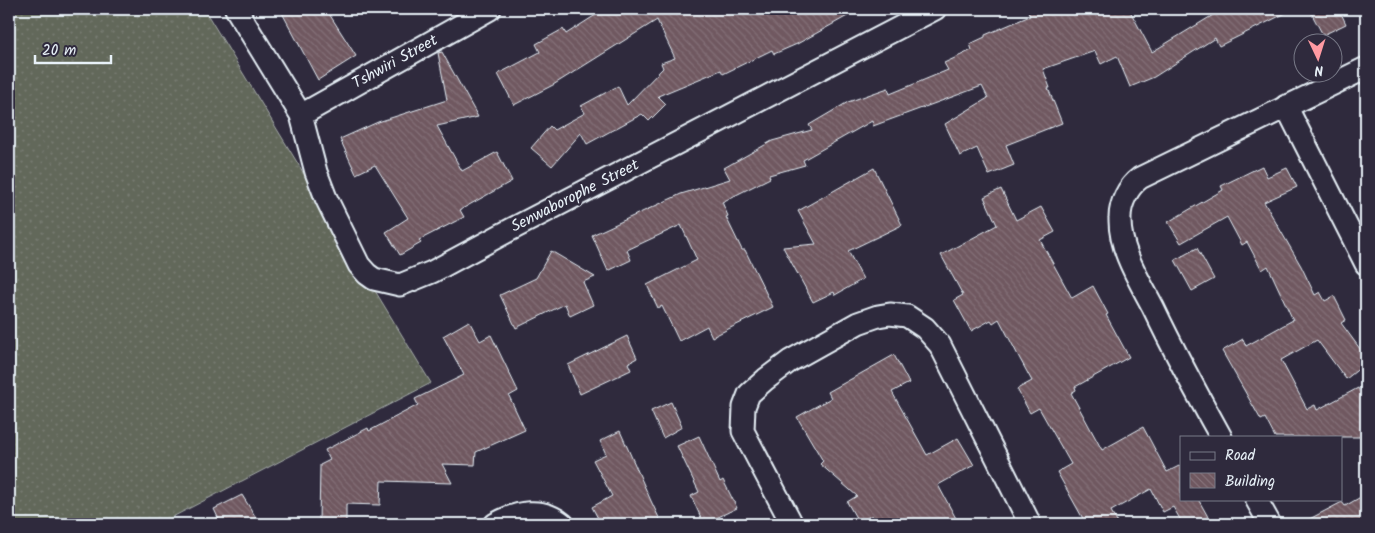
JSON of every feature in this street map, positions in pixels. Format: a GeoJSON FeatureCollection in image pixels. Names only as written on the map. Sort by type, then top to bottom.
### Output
{"type":"FeatureCollection","features":[{"type":"Feature","properties":{"kind":"street","name":"Senwaborophe Street"},"geometry":{"type":"LineString","coordinates":[[236,9],[301,115],[316,172],[359,265],[374,279],[400,285],[432,272],[935,9]]}},
{"type":"Feature","properties":{"kind":"street","name":"Tshwiri Street"},"geometry":{"type":"LineString","coordinates":[[301,115],[490,9]]}},
{"type":"Feature","properties":{"kind":"street"},"geometry":{"type":"LineString","coordinates":[[1220,436],[1176,355],[1132,265],[1124,246],[1121,228],[1121,208],[1126,196],[1140,178],[1366,68]]}},
{"type":"Feature","properties":{"kind":"street"},"geometry":{"type":"LineString","coordinates":[[1286,106],[1366,264]]}},
{"type":"Feature","properties":{"kind":"street"},"geometry":{"type":"LineString","coordinates":[[792,524],[743,431],[744,407],[749,394],[790,361],[858,323],[890,314],[907,316],[925,328],[940,346],[1030,524]]}},
{"type":"Feature","properties":{"kind":"street"},"geometry":{"type":"LineString","coordinates":[[1257,500],[1270,524]]}},
{"type":"Feature","properties":{"kind":"street"},"geometry":{"type":"LineString","coordinates":[[495,524],[517,514],[527,512],[550,516],[563,524]]}},
{"type":"Feature","properties":{"kind":"green space"},"geometry":{"type":"Polygon","coordinates":[[[9,9],[204,9],[431,383],[159,524],[9,524],[9,9]]]}},
{"type":"Feature","properties":{"kind":"building"},"geometry":{"type":"Polygon","coordinates":[[[280,9],[326,9],[356,56],[318,80],[280,9]]]}},
{"type":"Feature","properties":{"kind":"building"},"geometry":{"type":"Polygon","coordinates":[[[605,9],[860,9],[797,44],[774,54],[772,50],[723,74],[721,70],[658,96],[666,104],[649,121],[642,114],[587,144],[581,133],[552,166],[531,148],[550,126],[554,130],[585,113],[581,106],[618,86],[627,105],[663,68],[661,63],[675,58],[657,20],[553,85],[514,105],[498,74],[540,52],[536,44],[563,29],[566,34],[605,9]]]}},
{"type":"Feature","properties":{"kind":"building"},"geometry":{"type":"Polygon","coordinates":[[[1027,9],[1129,9],[1152,52],[1223,9],[1294,9],[1219,46],[1215,38],[1154,77],[1130,87],[1117,56],[1101,64],[1095,51],[1043,69],[1050,88],[1048,88],[1062,123],[1006,145],[1014,165],[989,175],[977,148],[960,156],[945,124],[988,98],[982,86],[873,126],[872,121],[803,160],[805,165],[769,175],[770,178],[722,202],[728,216],[726,217],[742,250],[745,250],[773,307],[712,337],[707,326],[679,341],[662,306],[658,308],[647,285],[697,260],[681,225],[627,250],[631,260],[608,271],[592,235],[681,194],[730,179],[724,168],[772,141],[812,130],[809,125],[848,102],[888,88],[890,94],[948,70],[944,63],[972,50],[970,44],[985,37],[985,35],[1030,16],[1027,9]]]}},
{"type":"Feature","properties":{"kind":"building"},"geometry":{"type":"Polygon","coordinates":[[[1309,9],[1339,9],[1346,24],[1329,32],[1321,32],[1309,9]]]}},
{"type":"Feature","properties":{"kind":"building"},"geometry":{"type":"Polygon","coordinates":[[[442,52],[478,117],[437,126],[462,171],[497,152],[512,181],[460,210],[464,217],[419,240],[421,243],[400,255],[386,232],[408,218],[375,165],[356,174],[340,139],[378,122],[447,100],[438,53],[442,52]]]}},
{"type":"Feature","properties":{"kind":"building"},"geometry":{"type":"Polygon","coordinates":[[[1262,166],[1267,177],[1287,168],[1297,187],[1264,202],[1301,266],[1315,295],[1320,292],[1325,301],[1334,296],[1346,320],[1341,323],[1366,357],[1366,363],[1346,379],[1317,340],[1281,360],[1307,409],[1315,405],[1317,410],[1358,388],[1366,402],[1366,437],[1274,436],[1265,418],[1261,420],[1222,351],[1243,339],[1246,346],[1293,320],[1268,266],[1262,270],[1247,242],[1242,245],[1227,217],[1181,243],[1168,222],[1223,190],[1221,186],[1262,166]]]}},
{"type":"Feature","properties":{"kind":"building"},"geometry":{"type":"Polygon","coordinates":[[[874,168],[902,225],[848,251],[863,279],[835,295],[834,292],[813,302],[783,247],[816,244],[798,211],[874,168]]]}},
{"type":"Feature","properties":{"kind":"building"},"geometry":{"type":"Polygon","coordinates":[[[1001,189],[1016,220],[1041,207],[1055,232],[1040,240],[1072,298],[1093,286],[1108,314],[1106,315],[1129,357],[1075,387],[1076,390],[1071,393],[1102,450],[1143,427],[1167,472],[1180,466],[1180,500],[1199,500],[1212,524],[1183,524],[1173,507],[1163,512],[1151,489],[1111,511],[1118,524],[1086,524],[1057,472],[1071,464],[1039,408],[1030,413],[1017,389],[1032,381],[999,319],[993,323],[991,320],[971,331],[954,300],[963,295],[941,255],[997,225],[984,197],[1001,189]]]}},
{"type":"Feature","properties":{"kind":"building"},"geometry":{"type":"Polygon","coordinates":[[[1197,248],[1214,279],[1192,291],[1175,260],[1197,248]]]}},
{"type":"Feature","properties":{"kind":"building"},"geometry":{"type":"Polygon","coordinates":[[[551,251],[595,277],[583,282],[593,305],[570,316],[565,304],[516,328],[500,295],[536,278],[551,251]]]}},
{"type":"Feature","properties":{"kind":"building"},"geometry":{"type":"Polygon","coordinates":[[[469,321],[480,341],[491,335],[518,391],[509,396],[525,430],[476,452],[475,465],[442,464],[452,483],[381,481],[380,505],[346,504],[346,524],[319,524],[320,465],[330,460],[325,450],[368,428],[369,431],[418,405],[415,399],[464,375],[443,336],[469,321]]]}},
{"type":"Feature","properties":{"kind":"building"},"geometry":{"type":"Polygon","coordinates":[[[627,336],[637,358],[628,363],[631,370],[580,394],[568,365],[627,336]]]}},
{"type":"Feature","properties":{"kind":"building"},"geometry":{"type":"Polygon","coordinates":[[[894,355],[909,383],[892,392],[927,455],[958,438],[974,465],[938,485],[959,524],[877,524],[872,515],[859,523],[847,502],[857,496],[820,464],[823,461],[797,417],[831,398],[828,392],[894,355]]]}},
{"type":"Feature","properties":{"kind":"building"},"geometry":{"type":"Polygon","coordinates":[[[671,402],[682,427],[663,438],[651,411],[671,402]]]}},
{"type":"Feature","properties":{"kind":"building"},"geometry":{"type":"Polygon","coordinates":[[[620,431],[662,524],[601,524],[592,507],[612,496],[593,460],[606,454],[600,441],[620,431]]]}},
{"type":"Feature","properties":{"kind":"building"},"geometry":{"type":"Polygon","coordinates":[[[699,436],[720,482],[723,480],[737,508],[704,524],[691,496],[699,492],[677,446],[699,436]]]}},
{"type":"Feature","properties":{"kind":"building"},"geometry":{"type":"Polygon","coordinates":[[[1366,494],[1366,520],[1358,524],[1300,524],[1342,502],[1345,506],[1366,494]]]}},
{"type":"Feature","properties":{"kind":"building"},"geometry":{"type":"Polygon","coordinates":[[[242,495],[260,524],[221,524],[214,509],[242,495]]]}}]}
